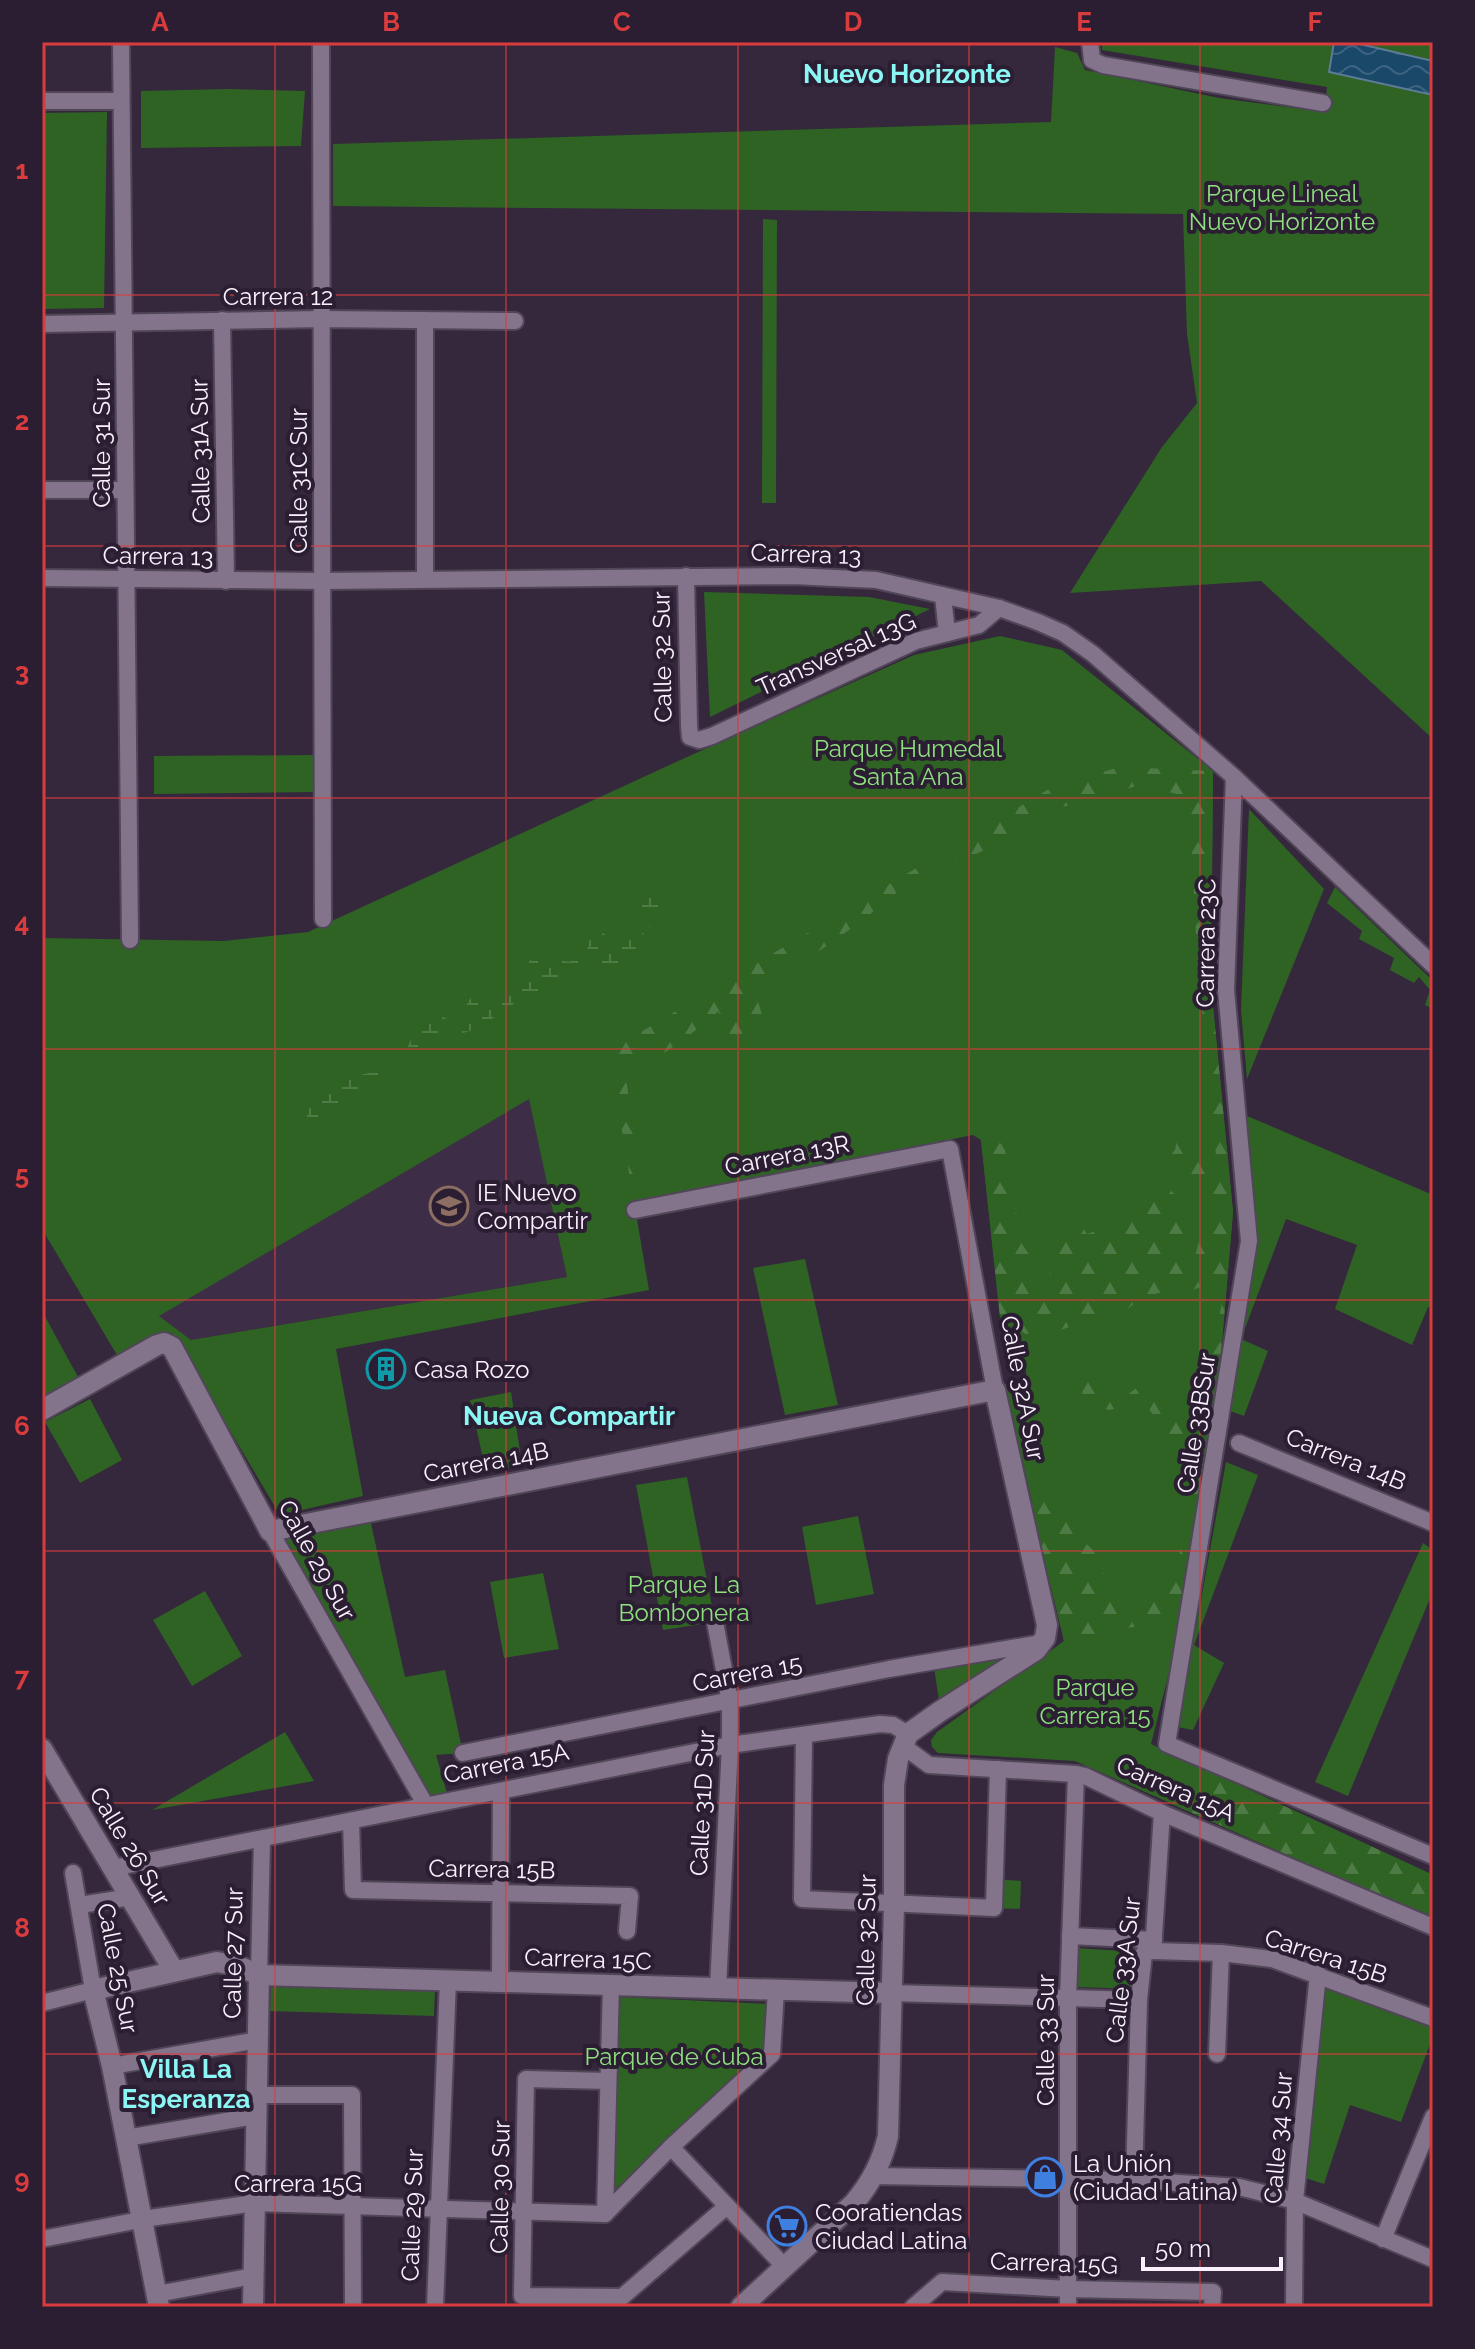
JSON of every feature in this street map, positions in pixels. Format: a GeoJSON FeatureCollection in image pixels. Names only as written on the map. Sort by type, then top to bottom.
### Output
{"type":"FeatureCollection","features":[{"type":"Feature","properties":{"kind":"street","name":"Calle 31 Sur"},"geometry":{"type":"LineString","coordinates":[[121,42],[130,940]]}},
{"type":"Feature","properties":{"kind":"street","name":"Calle 31C Sur"},"geometry":{"type":"LineString","coordinates":[[321,42],[323,919]]}},
{"type":"Feature","properties":{"kind":"street"},"geometry":{"type":"LineString","coordinates":[[1090,42],[1092,60],[1103,65],[1323,103]]}},
{"type":"Feature","properties":{"kind":"street"},"geometry":{"type":"LineString","coordinates":[[42,101],[121,101]]}},
{"type":"Feature","properties":{"kind":"street","name":"Carrera 12"},"geometry":{"type":"LineString","coordinates":[[42,324],[322,319],[515,321]]}},
{"type":"Feature","properties":{"kind":"street","name":"Calle 31A Sur"},"geometry":{"type":"LineString","coordinates":[[222,320],[226,581]]}},
{"type":"Feature","properties":{"kind":"street"},"geometry":{"type":"LineString","coordinates":[[425,320],[425,579]]}},
{"type":"Feature","properties":{"kind":"street"},"geometry":{"type":"LineString","coordinates":[[42,490],[125,490]]}},
{"type":"Feature","properties":{"kind":"street","name":"Calle 32 Sur"},"geometry":{"type":"LineString","coordinates":[[686,576],[690,737]]}},
{"type":"Feature","properties":{"kind":"street","name":"Carrera 13"},"geometry":{"type":"LineString","coordinates":[[42,578],[323,581],[793,576],[876,580],[999,608],[1063,633],[1093,654],[1234,777],[1433,965]]}},
{"type":"Feature","properties":{"kind":"street"},"geometry":{"type":"LineString","coordinates":[[943,596],[947,633]]}},
{"type":"Feature","properties":{"kind":"street","name":"Transversal 13G"},"geometry":{"type":"LineString","coordinates":[[690,737],[699,740],[712,736],[916,641],[979,625],[999,608]]}},
{"type":"Feature","properties":{"kind":"street","name":"Carrera 23C"},"geometry":{"type":"LineString","coordinates":[[1234,777],[1226,990],[1238,1109]]}},
{"type":"Feature","properties":{"kind":"street","name":"Calle 33BSur"},"geometry":{"type":"LineString","coordinates":[[1238,1109],[1249,1241],[1167,1744],[1433,1856]]}},
{"type":"Feature","properties":{"kind":"street","name":"Carrera 13R"},"geometry":{"type":"LineString","coordinates":[[635,1210],[950,1149]]}},
{"type":"Feature","properties":{"kind":"street","name":"Calle 32A Sur"},"geometry":{"type":"LineString","coordinates":[[950,1149],[995,1390],[1047,1625],[1043,1640]]}},
{"type":"Feature","properties":{"kind":"street","name":"Calle 29 Sur"},"geometry":{"type":"LineString","coordinates":[[42,1410],[157,1345],[164,1343],[172,1347],[270,1531],[425,1804]]}},
{"type":"Feature","properties":{"kind":"street","name":"Carrera 14B"},"geometry":{"type":"LineString","coordinates":[[270,1531],[995,1390]]}},
{"type":"Feature","properties":{"kind":"street","name":"Carrera 14B"},"geometry":{"type":"LineString","coordinates":[[1239,1443],[1433,1523]]}},
{"type":"Feature","properties":{"kind":"street","name":"Calle 31D Sur"},"geometry":{"type":"LineString","coordinates":[[715,1622],[730,1702],[718,1988]]}},
{"type":"Feature","properties":{"kind":"street"},"geometry":{"type":"LineString","coordinates":[[905,1740],[939,1712],[1036,1650],[1043,1640]]}},
{"type":"Feature","properties":{"kind":"street","name":"Carrera 15"},"geometry":{"type":"LineString","coordinates":[[463,1753],[1043,1640]]}},
{"type":"Feature","properties":{"kind":"street","name":"Carrera 15A"},"geometry":{"type":"LineString","coordinates":[[113,1868],[730,1745],[880,1724],[893,1725],[915,1757],[929,1765],[1076,1774],[1433,1927]]}},
{"type":"Feature","properties":{"kind":"street"},"geometry":{"type":"LineString","coordinates":[[804,1735],[802,1899],[994,1908],[998,1769]]}},
{"type":"Feature","properties":{"kind":"street","name":"Calle 32 Sur"},"geometry":{"type":"LineString","coordinates":[[741,2307],[854,2203],[883,2157],[888,2136],[894,1785],[905,1740]]}},
{"type":"Feature","properties":{"kind":"street","name":"Calle 26 Sur"},"geometry":{"type":"LineString","coordinates":[[42,1749],[174,1971]]}},
{"type":"Feature","properties":{"kind":"street","name":"Calle 33 Sur"},"geometry":{"type":"LineString","coordinates":[[1068,2307],[1068,1998],[1076,1774]]}},
{"type":"Feature","properties":{"kind":"street"},"geometry":{"type":"LineString","coordinates":[[500,1982],[501,1791]]}},
{"type":"Feature","properties":{"kind":"street","name":"Calle 33A Sur"},"geometry":{"type":"LineString","coordinates":[[1134,2180],[1139,2000],[1144,1953],[1154,1946],[1162,1813]]}},
{"type":"Feature","properties":{"kind":"street","name":"Carrera 15B"},"geometry":{"type":"LineString","coordinates":[[351,1821],[353,1890],[630,1896],[627,1931]]}},
{"type":"Feature","properties":{"kind":"street","name":"Calle 27 Sur"},"geometry":{"type":"LineString","coordinates":[[253,2307],[262,1839]]}},
{"type":"Feature","properties":{"kind":"street","name":"Calle 25 Sur"},"geometry":{"type":"LineString","coordinates":[[73,1873],[93,1990],[112,2066],[158,2300]]}},
{"type":"Feature","properties":{"kind":"street"},"geometry":{"type":"LineString","coordinates":[[80,1905],[131,1897]]}},
{"type":"Feature","properties":{"kind":"street","name":"Carrera 15B"},"geometry":{"type":"LineString","coordinates":[[1070,1936],[1272,1959],[1433,2018]]}},
{"type":"Feature","properties":{"kind":"street"},"geometry":{"type":"LineString","coordinates":[[1217,2054],[1221,1953]]}},
{"type":"Feature","properties":{"kind":"street","name":"Carrera 15C"},"geometry":{"type":"LineString","coordinates":[[42,2003],[217,1962],[259,1975],[1139,2000]]}},
{"type":"Feature","properties":{"kind":"street","name":"Calle 34 Sur"},"geometry":{"type":"LineString","coordinates":[[1294,2307],[1295,2201],[1318,1974]]}},
{"type":"Feature","properties":{"kind":"street","name":"Calle 29 Sur"},"geometry":{"type":"LineString","coordinates":[[435,2307],[448,1980]]}},
{"type":"Feature","properties":{"kind":"street"},"geometry":{"type":"LineString","coordinates":[[605,2214],[611,1985]]}},
{"type":"Feature","properties":{"kind":"street"},"geometry":{"type":"LineString","coordinates":[[605,2214],[671,2147],[772,2054],[776,1990]]}},
{"type":"Feature","properties":{"kind":"street"},"geometry":{"type":"LineString","coordinates":[[112,2066],[258,2040]]}},
{"type":"Feature","properties":{"kind":"street","name":"Calle 30 Sur"},"geometry":{"type":"LineString","coordinates":[[608,2081],[526,2079],[522,2296],[622,2297],[727,2206]]}},
{"type":"Feature","properties":{"kind":"street"},"geometry":{"type":"LineString","coordinates":[[257,2095],[352,2095],[353,2307]]}},
{"type":"Feature","properties":{"kind":"street"},"geometry":{"type":"LineString","coordinates":[[126,2138],[256,2116]]}},
{"type":"Feature","properties":{"kind":"street"},"geometry":{"type":"LineString","coordinates":[[1383,2239],[1433,2117]]}},
{"type":"Feature","properties":{"kind":"street"},"geometry":{"type":"LineString","coordinates":[[671,2147],[784,2266]]}},
{"type":"Feature","properties":{"kind":"street"},"geometry":{"type":"LineString","coordinates":[[873,2176],[1134,2180],[1239,2187],[1295,2201],[1433,2259]]}},
{"type":"Feature","properties":{"kind":"street","name":"Carrera 15G"},"geometry":{"type":"LineString","coordinates":[[42,2239],[142,2219],[255,2203],[605,2214]]}},
{"type":"Feature","properties":{"kind":"street"},"geometry":{"type":"LineString","coordinates":[[158,2300],[253,2276]]}},
{"type":"Feature","properties":{"kind":"street","name":"Carrera 15G"},"geometry":{"type":"LineString","coordinates":[[913,2307],[942,2282],[1212,2300]]}},
{"type":"Feature","properties":{"kind":"shaded area","name":"IE Nuevo Compartir"},"geometry":{"type":"Polygon","coordinates":[[[529,1098],[567,1277],[191,1340],[158,1316],[529,1098]]]}},
{"type":"Feature","properties":{"kind":"green space","name":"Parque Lineal Nuevo Horizonte"},"geometry":{"type":"Polygon","coordinates":[[[1102,42],[1334,42],[1330,72],[1433,95],[1433,739],[1261,581],[1070,593],[1162,447],[1197,403],[1187,334],[1183,214],[333,206],[333,144],[1051,122],[1055,47],[1077,53],[1085,70],[1219,98],[1325,112],[1327,87],[1102,50],[1102,42]]]}},
{"type":"Feature","properties":{"kind":"green space"},"geometry":{"type":"Polygon","coordinates":[[[1351,42],[1433,42],[1433,61],[1351,42]]]}},
{"type":"Feature","properties":{"kind":"green space"},"geometry":{"type":"Polygon","coordinates":[[[141,91],[305,91],[301,146],[141,148],[141,91]]]}},
{"type":"Feature","properties":{"kind":"green space"},"geometry":{"type":"Polygon","coordinates":[[[107,112],[104,308],[42,309],[42,113],[107,112]]]}},
{"type":"Feature","properties":{"kind":"green space"},"geometry":{"type":"Polygon","coordinates":[[[763,219],[777,220],[776,503],[762,503],[763,219]]]}},
{"type":"Feature","properties":{"kind":"green space"},"geometry":{"type":"Polygon","coordinates":[[[704,592],[869,597],[930,609],[710,717],[704,592]]]}},
{"type":"Feature","properties":{"kind":"green space"},"geometry":{"type":"Polygon","coordinates":[[[1000,636],[1062,650],[1213,771],[1211,986],[1233,1212],[1220,1365],[1183,1617],[1151,1744],[1433,1875],[1433,1919],[1075,1761],[938,1753],[932,1747],[931,1740],[937,1732],[1064,1641],[1005,1384],[1029,1391],[1024,1359],[1004,1350],[981,1140],[973,1135],[634,1202],[649,1290],[336,1349],[363,1496],[280,1515],[172,1333],[161,1332],[117,1355],[42,1229],[42,938],[224,941],[308,932],[914,655],[1000,636]],[[529,1099],[159,1316],[191,1340],[567,1277],[529,1099]]]}},
{"type":"Feature","properties":{"kind":"green space"},"geometry":{"type":"Polygon","coordinates":[[[315,755],[315,792],[154,794],[154,756],[315,755]]]}},
{"type":"Feature","properties":{"kind":"green space"},"geometry":{"type":"Polygon","coordinates":[[[1120,767],[1213,771],[1211,986],[1233,1212],[1220,1365],[1183,1617],[1064,1641],[1031,1505],[1046,1495],[1094,1551],[1118,1603],[1164,1596],[1175,1583],[1196,1449],[1161,1438],[1146,1404],[1108,1410],[1083,1397],[1078,1368],[1115,1385],[1122,1399],[1143,1383],[1174,1405],[1196,1411],[1206,1381],[1227,1278],[1178,1295],[1158,1293],[1136,1302],[1116,1319],[1078,1324],[1034,1339],[1000,1318],[981,1140],[1004,1144],[1018,1238],[1032,1259],[1024,1278],[1045,1287],[1051,1270],[1042,1255],[1068,1236],[1064,1222],[1075,1217],[1087,1234],[1126,1221],[1144,1219],[1140,1193],[1155,1180],[1187,1203],[1194,1230],[1172,1248],[1174,1259],[1195,1257],[1206,1210],[1204,1182],[1175,1168],[1169,1157],[1175,1150],[1177,1140],[1205,1156],[1218,1177],[1197,958],[1189,797],[1140,785],[1006,826],[1010,856],[985,850],[906,885],[812,956],[774,974],[757,998],[762,1015],[736,1039],[720,1025],[719,1011],[658,1057],[618,1055],[624,1065],[641,1181],[634,1203],[609,1051],[1054,786],[1120,767]]]}},
{"type":"Feature","properties":{"kind":"green space"},"geometry":{"type":"Polygon","coordinates":[[[1249,809],[1324,889],[1247,1079],[1241,1010],[1249,809]]]}},
{"type":"Feature","properties":{"kind":"green space"},"geometry":{"type":"Polygon","coordinates":[[[662,876],[660,915],[638,940],[632,961],[568,970],[533,1003],[519,1000],[479,1028],[444,1039],[318,1130],[302,1110],[332,1080],[397,1068],[426,1009],[456,1023],[473,994],[514,989],[533,955],[569,962],[587,950],[593,928],[617,941],[643,925],[641,899],[662,876]]]}},
{"type":"Feature","properties":{"kind":"green space"},"geometry":{"type":"Polygon","coordinates":[[[1335,887],[1433,981],[1433,1009],[1425,1005],[1430,990],[1419,977],[1414,983],[1390,970],[1394,958],[1359,939],[1362,931],[1327,903],[1335,887]]]}},
{"type":"Feature","properties":{"kind":"green space"},"geometry":{"type":"Polygon","coordinates":[[[1247,1116],[1433,1195],[1433,1308],[1428,1307],[1412,1345],[1335,1309],[1357,1245],[1286,1219],[1241,1339],[1268,1351],[1244,1416],[1227,1410],[1258,1240],[1247,1116]]]}},
{"type":"Feature","properties":{"kind":"green space"},"geometry":{"type":"Polygon","coordinates":[[[805,1259],[838,1405],[785,1415],[753,1268],[805,1259]]]}},
{"type":"Feature","properties":{"kind":"green space"},"geometry":{"type":"Polygon","coordinates":[[[42,1311],[78,1377],[42,1397],[42,1311]]]}},
{"type":"Feature","properties":{"kind":"green space"},"geometry":{"type":"Polygon","coordinates":[[[511,1392],[522,1465],[486,1472],[470,1400],[511,1392]]]}},
{"type":"Feature","properties":{"kind":"green space"},"geometry":{"type":"Polygon","coordinates":[[[90,1399],[122,1460],[80,1483],[45,1422],[90,1399]]]}},
{"type":"Feature","properties":{"kind":"green space"},"geometry":{"type":"Polygon","coordinates":[[[1226,1462],[1258,1475],[1194,1645],[1224,1663],[1193,1730],[1178,1727],[1226,1462]]]}},
{"type":"Feature","properties":{"kind":"green space","name":"Parque La Bombonera"},"geometry":{"type":"Polygon","coordinates":[[[687,1477],[715,1622],[663,1630],[636,1485],[687,1477]]]}},
{"type":"Feature","properties":{"kind":"green space"},"geometry":{"type":"Polygon","coordinates":[[[858,1516],[874,1594],[816,1605],[802,1527],[858,1516]]]}},
{"type":"Feature","properties":{"kind":"green space"},"geometry":{"type":"Polygon","coordinates":[[[370,1519],[405,1677],[445,1670],[463,1753],[436,1755],[447,1793],[431,1796],[281,1538],[370,1519]]]}},
{"type":"Feature","properties":{"kind":"green space"},"geometry":{"type":"Polygon","coordinates":[[[1423,1543],[1433,1550],[1433,1591],[1348,1796],[1315,1782],[1423,1543]]]}},
{"type":"Feature","properties":{"kind":"green space"},"geometry":{"type":"Polygon","coordinates":[[[543,1573],[559,1649],[504,1658],[490,1582],[543,1573]]]}},
{"type":"Feature","properties":{"kind":"green space"},"geometry":{"type":"Polygon","coordinates":[[[205,1591],[242,1656],[192,1686],[153,1620],[205,1591]]]}},
{"type":"Feature","properties":{"kind":"green space"},"geometry":{"type":"Polygon","coordinates":[[[1016,1650],[939,1700],[933,1661],[1016,1650]]]}},
{"type":"Feature","properties":{"kind":"green space"},"geometry":{"type":"Polygon","coordinates":[[[285,1732],[314,1781],[152,1810],[285,1732]]]}},
{"type":"Feature","properties":{"kind":"green space"},"geometry":{"type":"Polygon","coordinates":[[[1230,1781],[1433,1875],[1433,1919],[1167,1802],[1196,1782],[1192,1802],[1205,1808],[1206,1783],[1230,1781]]]}},
{"type":"Feature","properties":{"kind":"green space"},"geometry":{"type":"Polygon","coordinates":[[[995,1879],[1021,1881],[1020,1909],[994,1908],[995,1879]]]}},
{"type":"Feature","properties":{"kind":"green space"},"geometry":{"type":"Polygon","coordinates":[[[1075,1948],[1140,1952],[1140,1989],[1073,1987],[1075,1948]]]}},
{"type":"Feature","properties":{"kind":"green space"},"geometry":{"type":"Polygon","coordinates":[[[271,1983],[435,1988],[434,2016],[270,2011],[271,1983]]]}},
{"type":"Feature","properties":{"kind":"green space"},"geometry":{"type":"Polygon","coordinates":[[[1325,1983],[1433,2028],[1433,2036],[1401,2122],[1350,2105],[1324,2184],[1302,2177],[1325,1983]]]}},
{"type":"Feature","properties":{"kind":"green space","name":"Parque de Cuba"},"geometry":{"type":"Polygon","coordinates":[[[620,1997],[767,2004],[766,2049],[611,2193],[620,1997]]]}},
{"type":"Feature","properties":{"kind":"water"},"geometry":{"type":"Polygon","coordinates":[[[1334,42],[1351,42],[1433,61],[1433,95],[1329,72],[1334,42]]]}},
{"type":"Feature","properties":{"kind":"place","name":"IE Nuevo Compartir"},"geometry":{"type":"Point","coordinates":[449,1206]}},
{"type":"Feature","properties":{"kind":"place","name":"Casa Rozo"},"geometry":{"type":"Point","coordinates":[386,1369]}},
{"type":"Feature","properties":{"kind":"place","name":"La Unión (Ciudad Latina)"},"geometry":{"type":"Point","coordinates":[1045,2177]}},
{"type":"Feature","properties":{"kind":"place","name":"Cooratiendas Ciudad Latina"},"geometry":{"type":"Point","coordinates":[787,2226]}},
{"type":"Feature","properties":{"kind":"district","name":"Nuevo Horizonte"},"geometry":{"type":"Point","coordinates":[907,74]}},
{"type":"Feature","properties":{"kind":"district","name":"Nueva Compartir"},"geometry":{"type":"Point","coordinates":[569,1416]}},
{"type":"Feature","properties":{"kind":"district","name":"Villa La Esperanza"},"geometry":{"type":"Point","coordinates":[186,2084]}},
{"type":"Feature","properties":{"kind":"park label","name":"Parque Humedal Santa Ana"},"geometry":{"type":"Point","coordinates":[908,762]}},
{"type":"Feature","properties":{"kind":"park label","name":"Parque Carrera 15"},"geometry":{"type":"Point","coordinates":[1095,1701]}}]}
